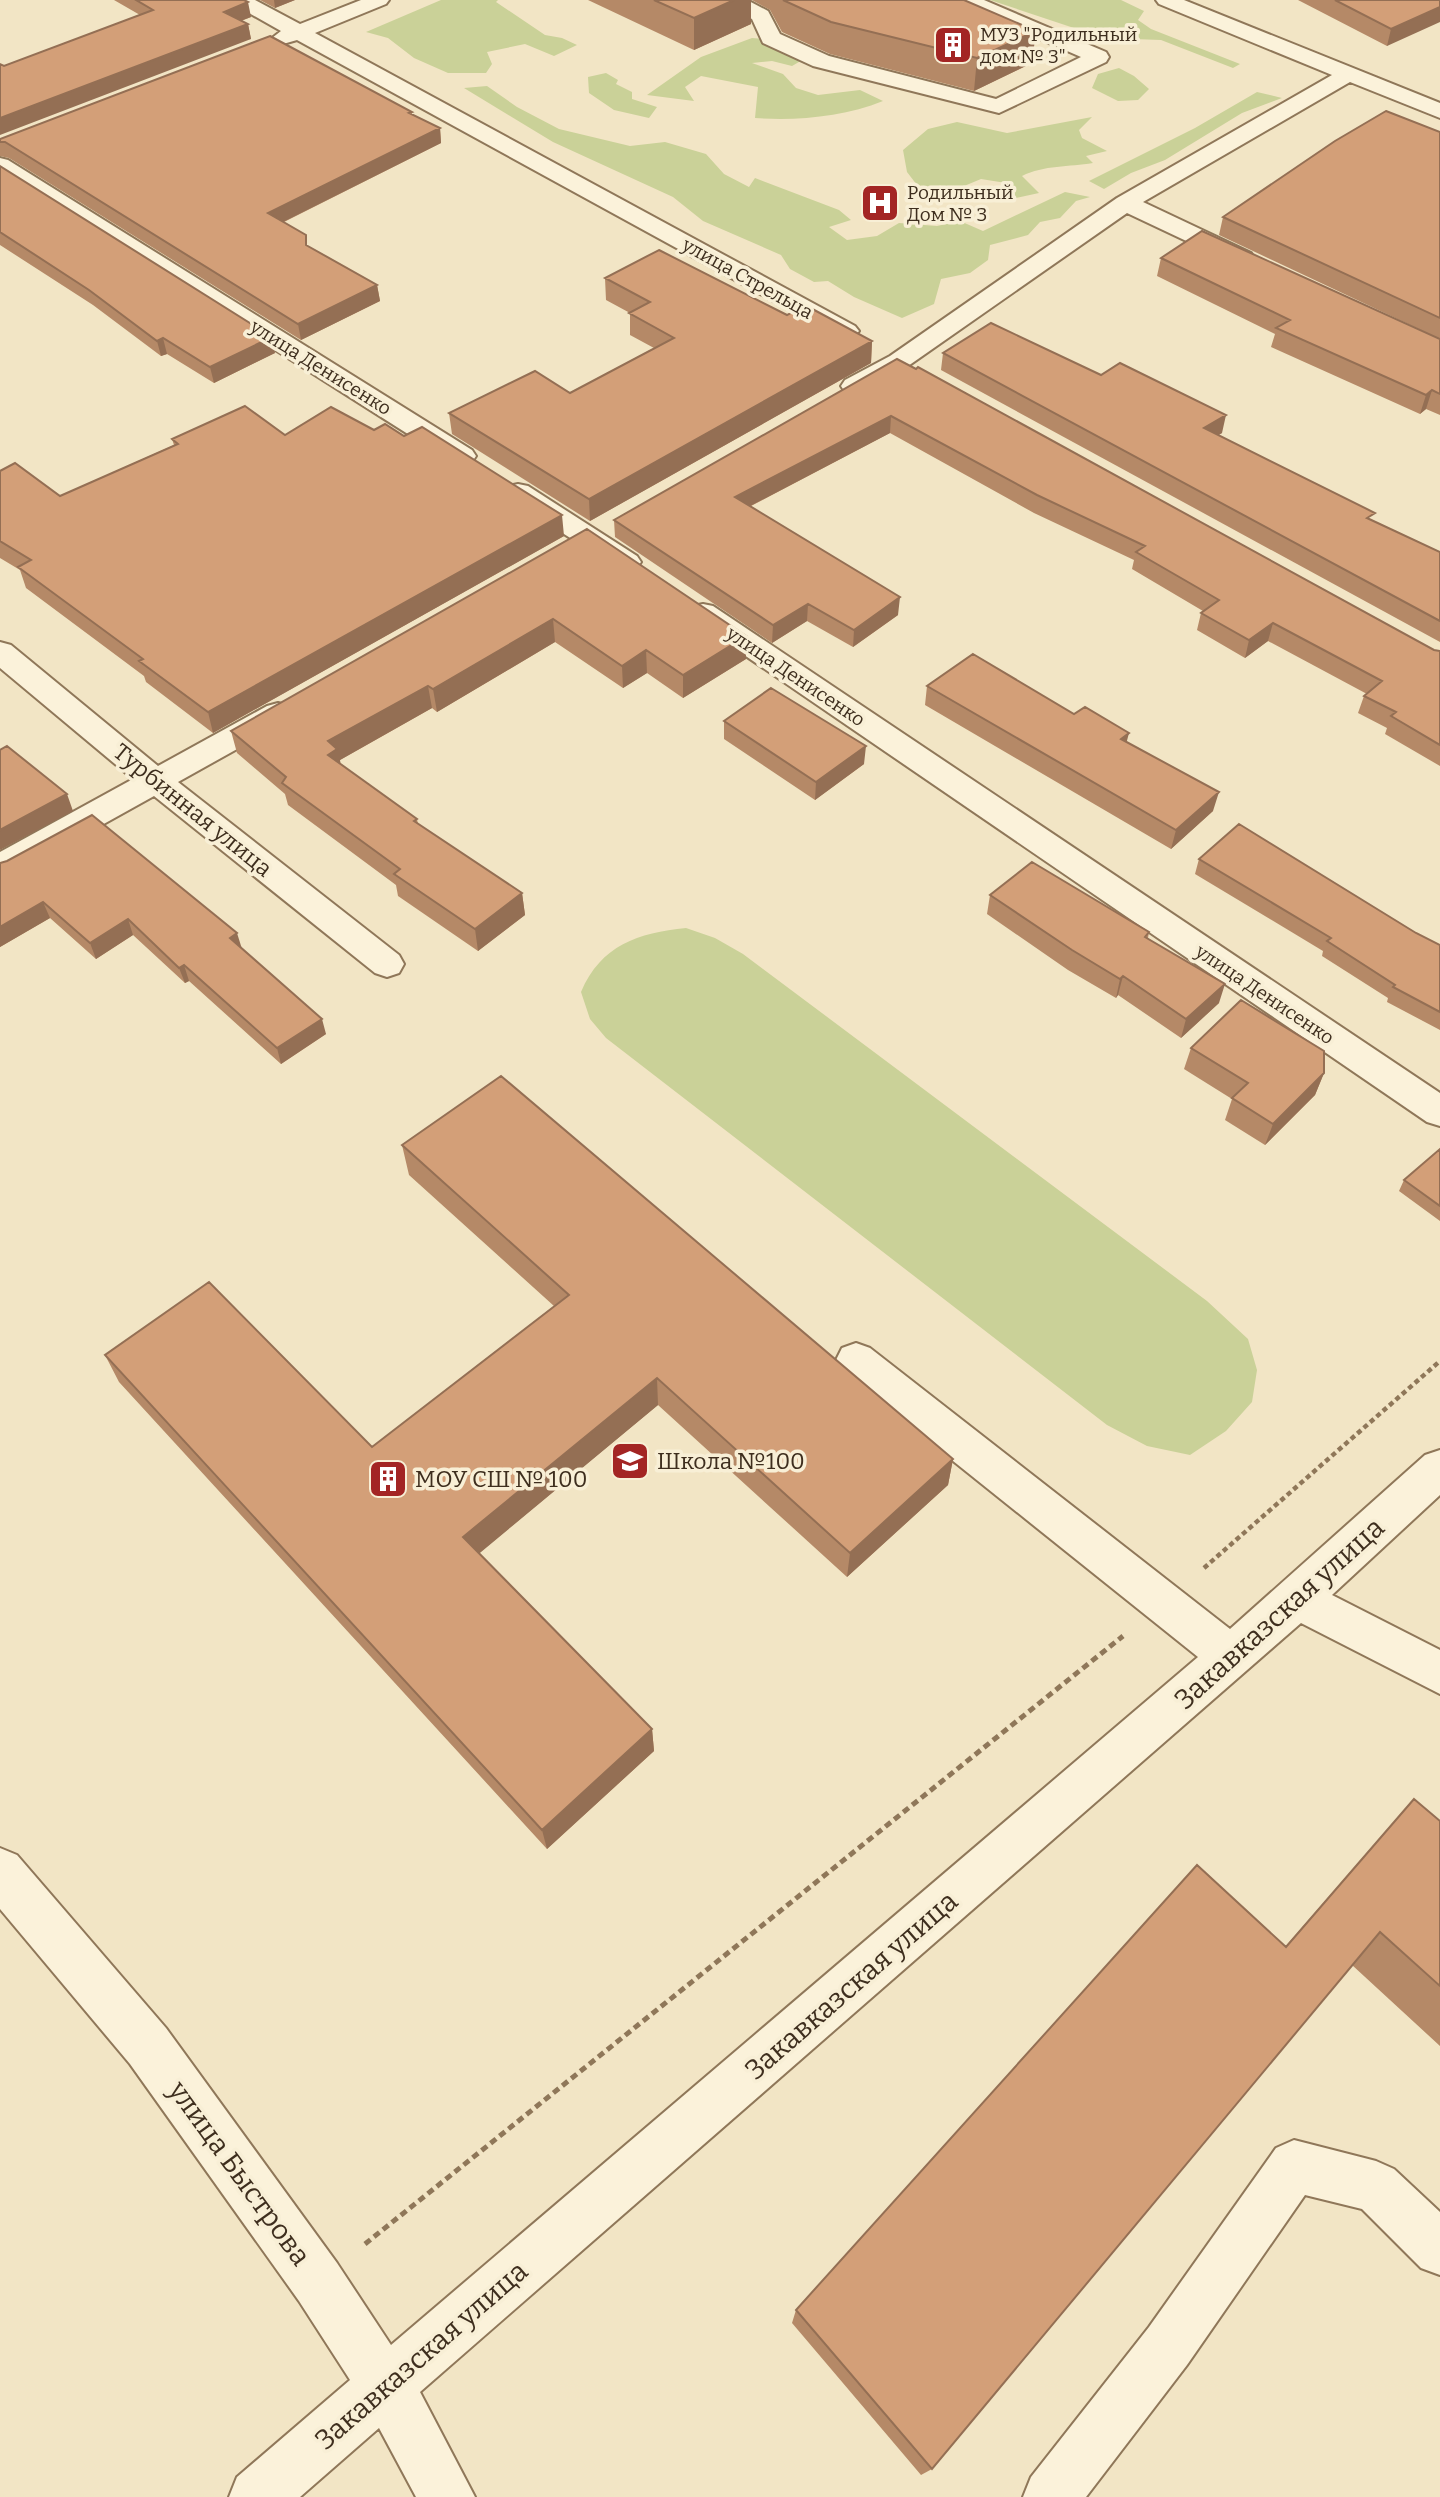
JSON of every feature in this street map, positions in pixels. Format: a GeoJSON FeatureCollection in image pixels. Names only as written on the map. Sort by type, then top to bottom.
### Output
{"type":"FeatureCollection","features":[{"type":"Feature","properties":{"kind":"street","name":"улица Стрельца"},"geometry":{"type":"LineString","coordinates":[[240,0],[923,374]]}},
{"type":"Feature","properties":{"kind":"street"},"geometry":{"type":"LineString","coordinates":[[259,47],[379,0]]}},
{"type":"Feature","properties":{"kind":"street"},"geometry":{"type":"LineString","coordinates":[[731,0],[761,15],[771,38],[821,61],[999,106],[1098,57],[966,0]]}},
{"type":"Feature","properties":{"kind":"street"},"geometry":{"type":"LineString","coordinates":[[1166,0],[1440,111]]}},
{"type":"Feature","properties":{"kind":"street"},"geometry":{"type":"LineString","coordinates":[[828,401],[900,360],[1125,202],[1349,74]]}},
{"type":"Feature","properties":{"kind":"street","name":"улица Денисенко"},"geometry":{"type":"LineString","coordinates":[[0,165],[589,536],[646,575]]}},
{"type":"Feature","properties":{"kind":"street"},"geometry":{"type":"LineString","coordinates":[[1125,202],[1264,268]]}},
{"type":"Feature","properties":{"kind":"street","name":"улица Денисенко"},"geometry":{"type":"LineString","coordinates":[[681,598],[1440,1112]]}},
{"type":"Feature","properties":{"kind":"street","name":"Турбинная улица"},"geometry":{"type":"LineString","coordinates":[[0,652],[157,782],[387,964]]}},
{"type":"Feature","properties":{"kind":"street"},"geometry":{"type":"LineString","coordinates":[[0,867],[301,700]]}},
{"type":"Feature","properties":{"kind":"street"},"geometry":{"type":"LineString","coordinates":[[856,1360],[1231,1656]]}},
{"type":"Feature","properties":{"kind":"street","name":"Закавказская улица"},"geometry":{"type":"LineString","coordinates":[[257,2497],[1297,1599],[1440,1468]]}},
{"type":"Feature","properties":{"kind":"street"},"geometry":{"type":"LineString","coordinates":[[1297,1599],[1440,1673]]}},
{"type":"Feature","properties":{"kind":"street","name":"улица Быстрова"},"geometry":{"type":"LineString","coordinates":[[0,1872],[148,2046],[318,2282],[386,2386],[447,2497]]}},
{"type":"Feature","properties":{"kind":"street"},"geometry":{"type":"LineString","coordinates":[[1051,2497],[1168,2346],[1294,2166],[1376,2187],[1440,2249]]}},
{"type":"Feature","properties":{"kind":"path"},"geometry":{"type":"LineString","coordinates":[[318,2282],[1165,1603],[1440,1361]]}},
{"type":"Feature","properties":{"kind":"green space"},"geometry":{"type":"Polygon","coordinates":[[[441,0],[498,0],[496,2],[545,35],[562,38],[577,45],[554,56],[525,44],[487,52],[492,64],[486,73],[448,73],[414,58],[388,38],[366,32],[441,0]]]}},
{"type":"Feature","properties":{"kind":"green space"},"geometry":{"type":"Polygon","coordinates":[[[990,0],[1121,0],[1144,11],[1138,20],[1151,29],[1240,64],[1233,68],[1161,40],[1104,38],[990,0]]]}},
{"type":"Feature","properties":{"kind":"green space"},"geometry":{"type":"Polygon","coordinates":[[[752,38],[789,41],[818,51],[792,66],[772,61],[752,63],[783,74],[796,88],[818,95],[860,90],[883,101],[836,114],[771,119],[755,118],[758,87],[701,76],[685,87],[694,101],[647,95],[701,57],[752,38]]]}},
{"type":"Feature","properties":{"kind":"green space"},"geometry":{"type":"Polygon","coordinates":[[[1119,68],[1149,89],[1138,100],[1118,101],[1092,88],[1098,74],[1119,68]]]}},
{"type":"Feature","properties":{"kind":"green space"},"geometry":{"type":"Polygon","coordinates":[[[606,73],[618,80],[616,84],[632,92],[632,99],[657,107],[649,118],[614,110],[589,93],[588,77],[606,73]]]}},
{"type":"Feature","properties":{"kind":"green space"},"geometry":{"type":"Polygon","coordinates":[[[487,86],[517,107],[559,129],[630,146],[665,142],[706,154],[724,174],[749,187],[755,178],[839,210],[851,220],[829,227],[847,240],[877,236],[899,223],[937,226],[960,221],[983,231],[1065,192],[1090,197],[1076,201],[1060,218],[1040,222],[1028,235],[990,245],[988,260],[970,273],[941,279],[934,304],[902,318],[854,297],[828,281],[814,282],[790,269],[781,255],[703,221],[673,197],[553,142],[464,88],[487,86]]]}},
{"type":"Feature","properties":{"kind":"green space"},"geometry":{"type":"Polygon","coordinates":[[[1257,92],[1282,98],[1242,113],[1165,160],[1131,173],[1104,189],[1089,181],[1195,128],[1257,92]]]}},
{"type":"Feature","properties":{"kind":"green space"},"geometry":{"type":"Polygon","coordinates":[[[1092,117],[1079,130],[1082,138],[1107,151],[1086,156],[1093,163],[1048,168],[1022,176],[1039,193],[1016,198],[1006,183],[981,179],[952,191],[917,185],[907,172],[903,150],[928,129],[957,122],[1007,133],[1092,117]]]}},
{"type":"Feature","properties":{"kind":"green space"},"geometry":{"type":"Polygon","coordinates":[[[686,928],[715,938],[743,954],[1207,1301],[1248,1339],[1257,1370],[1252,1402],[1226,1431],[1190,1455],[1147,1446],[1107,1425],[606,1038],[590,1019],[581,992],[589,976],[610,952],[623,944],[652,933],[686,928]]]}},
{"type":"Feature","properties":{"kind":"building"},"geometry":{"type":"Polygon","coordinates":[[[136,0],[244,0],[248,2],[224,12],[248,24],[0,118],[0,64],[4,66],[153,10],[136,0]]]}},
{"type":"Feature","properties":{"kind":"building"},"geometry":{"type":"Polygon","coordinates":[[[654,0],[734,0],[694,18],[654,0]]]}},
{"type":"Feature","properties":{"kind":"building"},"geometry":{"type":"Polygon","coordinates":[[[783,0],[964,0],[1036,31],[977,58],[831,22],[783,0]]]}},
{"type":"Feature","properties":{"kind":"building"},"geometry":{"type":"Polygon","coordinates":[[[1335,0],[1440,0],[1440,7],[1391,29],[1335,0]]]}},
{"type":"Feature","properties":{"kind":"building"},"geometry":{"type":"Polygon","coordinates":[[[270,36],[440,128],[268,213],[306,235],[306,245],[377,285],[298,324],[5,142],[0,142],[0,139],[270,36]]]}},
{"type":"Feature","properties":{"kind":"building"},"geometry":{"type":"Polygon","coordinates":[[[1386,111],[1440,132],[1440,318],[1223,217],[1335,141],[1386,111]]]}},
{"type":"Feature","properties":{"kind":"building"},"geometry":{"type":"Polygon","coordinates":[[[0,166],[272,337],[210,367],[163,338],[157,341],[89,290],[0,232],[0,166]]]}},
{"type":"Feature","properties":{"kind":"building"},"geometry":{"type":"Polygon","coordinates":[[[1202,231],[1440,339],[1440,394],[1432,390],[1426,395],[1276,328],[1290,320],[1161,258],[1202,231]]]}},
{"type":"Feature","properties":{"kind":"building"},"geometry":{"type":"Polygon","coordinates":[[[659,250],[787,315],[805,305],[872,341],[589,499],[449,413],[535,371],[570,393],[674,338],[629,313],[650,302],[605,278],[659,250]]]}},
{"type":"Feature","properties":{"kind":"building"},"geometry":{"type":"Polygon","coordinates":[[[991,323],[1101,375],[1120,363],[1226,415],[1204,428],[1375,513],[1367,518],[1440,552],[1440,621],[943,353],[991,323]]]}},
{"type":"Feature","properties":{"kind":"building"},"geometry":{"type":"Polygon","coordinates":[[[897,359],[916,369],[918,367],[1440,651],[1440,745],[1391,716],[1396,712],[1364,696],[1382,681],[1273,623],[1249,640],[1201,613],[1219,600],[1136,552],[1145,546],[1037,495],[891,416],[735,497],[900,597],[854,630],[808,604],[773,625],[614,520],[897,359]]]}},
{"type":"Feature","properties":{"kind":"building"},"geometry":{"type":"Polygon","coordinates":[[[245,406],[285,435],[331,407],[374,430],[385,424],[404,436],[422,427],[562,515],[208,712],[139,661],[143,659],[18,567],[31,560],[0,541],[0,471],[15,463],[60,496],[178,444],[172,439],[245,406]]]}},
{"type":"Feature","properties":{"kind":"building"},"geometry":{"type":"Polygon","coordinates":[[[587,529],[746,636],[683,675],[646,650],[622,666],[553,619],[433,689],[428,686],[328,741],[337,749],[328,755],[417,819],[414,821],[522,893],[475,929],[394,874],[400,869],[282,783],[286,777],[231,731],[587,529]]]}},
{"type":"Feature","properties":{"kind":"building"},"geometry":{"type":"Polygon","coordinates":[[[973,654],[1074,714],[1085,707],[1129,733],[1121,739],[1219,792],[1176,830],[927,686],[973,654]]]}},
{"type":"Feature","properties":{"kind":"building"},"geometry":{"type":"Polygon","coordinates":[[[771,688],[866,746],[816,782],[724,721],[771,688]]]}},
{"type":"Feature","properties":{"kind":"building"},"geometry":{"type":"Polygon","coordinates":[[[7,746],[67,794],[0,830],[0,750],[7,746]]]}},
{"type":"Feature","properties":{"kind":"building"},"geometry":{"type":"Polygon","coordinates":[[[92,815],[237,933],[230,938],[322,1019],[277,1048],[184,965],[179,968],[128,919],[90,943],[43,902],[0,927],[0,863],[92,815]]]}},
{"type":"Feature","properties":{"kind":"building"},"geometry":{"type":"Polygon","coordinates":[[[1239,824],[1440,945],[1440,1012],[1393,987],[1395,985],[1327,941],[1331,938],[1199,859],[1239,824]]]}},
{"type":"Feature","properties":{"kind":"building"},"geometry":{"type":"Polygon","coordinates":[[[1032,862],[1149,932],[1145,937],[1225,984],[1186,1019],[1123,976],[1120,979],[1072,950],[990,895],[1032,862]]]}},
{"type":"Feature","properties":{"kind":"building"},"geometry":{"type":"Polygon","coordinates":[[[1241,1000],[1324,1051],[1324,1073],[1273,1124],[1232,1098],[1248,1083],[1191,1048],[1241,1000]]]}},
{"type":"Feature","properties":{"kind":"building","name":"МОУ СШ № 100"},"geometry":{"type":"Polygon","coordinates":[[[501,1076],[953,1459],[850,1553],[657,1378],[463,1537],[652,1729],[542,1830],[105,1355],[209,1282],[372,1447],[569,1295],[402,1145],[501,1076]]]}},
{"type":"Feature","properties":{"kind":"building"},"geometry":{"type":"Polygon","coordinates":[[[1440,1149],[1440,1206],[1404,1180],[1440,1149]]]}},
{"type":"Feature","properties":{"kind":"building"},"geometry":{"type":"Polygon","coordinates":[[[1414,1799],[1440,1821],[1440,1986],[1380,1932],[932,2469],[796,2310],[1197,1865],[1286,1947],[1414,1799]]]}},
{"type":"Feature","properties":{"kind":"place","name":"МУЗ \"Родильный дом № 3\""},"geometry":{"type":"Point","coordinates":[953,45]}},
{"type":"Feature","properties":{"kind":"place","name":"Родильный Дом № 3"},"geometry":{"type":"Point","coordinates":[880,203]}},
{"type":"Feature","properties":{"kind":"place","name":"Школа №100"},"geometry":{"type":"Point","coordinates":[630,1461]}},
{"type":"Feature","properties":{"kind":"place","name":"МОУ СШ № 100"},"geometry":{"type":"Point","coordinates":[388,1479]}}]}
